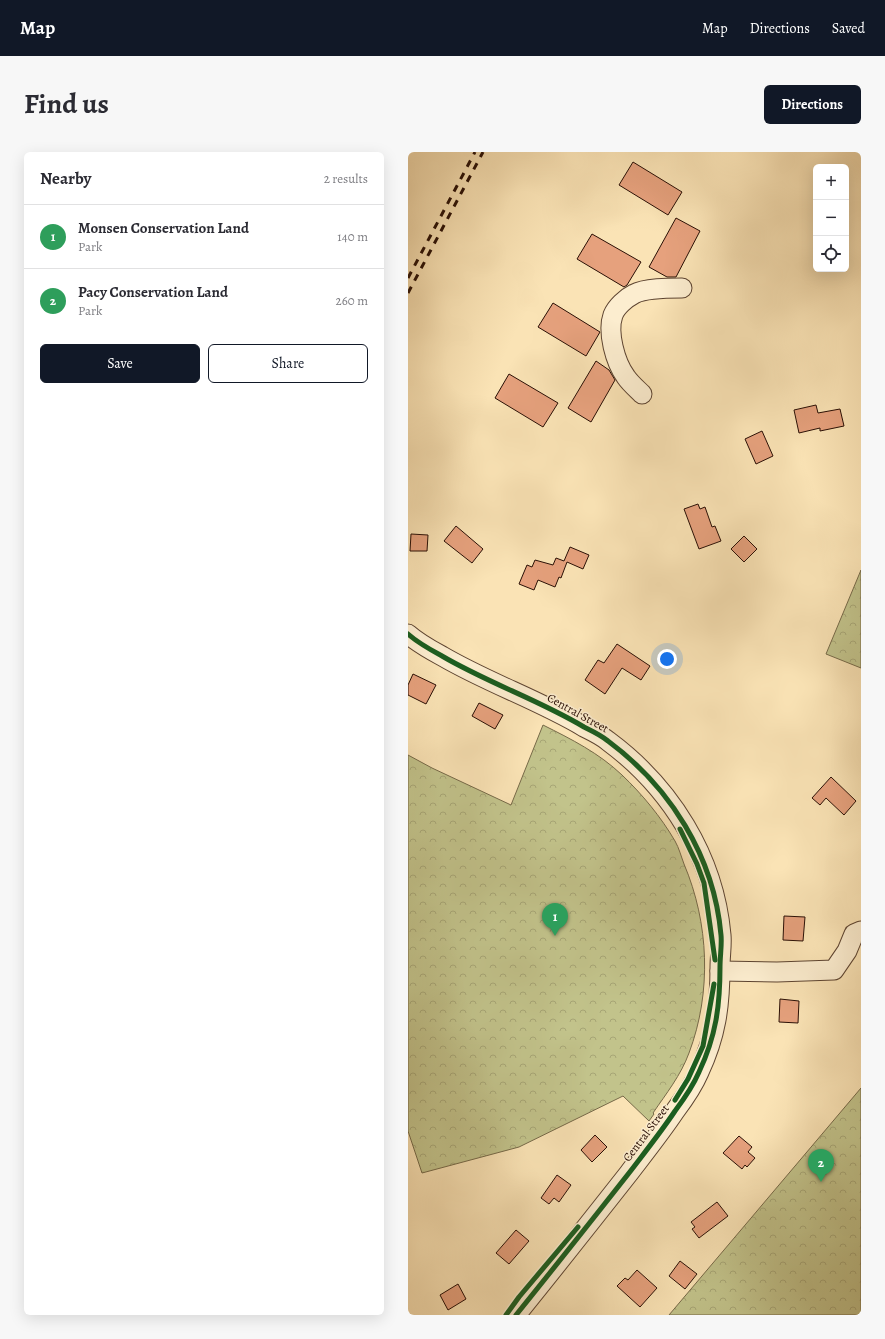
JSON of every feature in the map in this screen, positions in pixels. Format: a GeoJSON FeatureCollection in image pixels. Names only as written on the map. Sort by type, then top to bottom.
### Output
{"type":"FeatureCollection","features":[{"type":"Feature","properties":{"kind":"street"},"geometry":{"type":"LineString","coordinates":[[642,394],[625,376],[615,355],[610,329],[613,314],[622,302],[634,294],[660,288],[682,288]]}},
{"type":"Feature","properties":{"kind":"street","name":"Central Street"},"geometry":{"type":"LineString","coordinates":[[408,634],[464,669],[567,716],[605,739],[630,757],[652,779],[671,803],[686,826],[698,850],[708,876],[716,904],[721,935],[719,1007],[712,1040],[699,1074],[689,1092],[660,1134],[516,1315]]}},
{"type":"Feature","properties":{"kind":"street"},"geometry":{"type":"LineString","coordinates":[[720,971],[777,972],[834,970],[847,951],[854,934],[861,931]]}},
{"type":"Feature","properties":{"kind":"green space"},"geometry":{"type":"Polygon","coordinates":[[[861,570],[861,668],[826,654],[861,570]]]}},
{"type":"Feature","properties":{"kind":"green space"},"geometry":{"type":"Polygon","coordinates":[[[543,725],[584,747],[613,767],[651,806],[670,832],[679,849],[699,910],[703,934],[704,982],[696,1030],[682,1069],[649,1121],[623,1096],[519,1147],[422,1173],[408,1131],[408,755],[432,768],[511,805],[543,725]]]}},
{"type":"Feature","properties":{"kind":"green space"},"geometry":{"type":"Polygon","coordinates":[[[861,1088],[861,1315],[669,1315],[861,1088]]]}},
{"type":"Feature","properties":{"kind":"building"},"geometry":{"type":"Polygon","coordinates":[[[633,162],[682,192],[668,215],[619,185],[633,162]]]}},
{"type":"Feature","properties":{"kind":"building"},"geometry":{"type":"Polygon","coordinates":[[[676,218],[700,231],[676,277],[667,277],[649,267],[676,218]]]}},
{"type":"Feature","properties":{"kind":"building"},"geometry":{"type":"Polygon","coordinates":[[[592,234],[641,262],[627,285],[624,287],[577,259],[592,234]]]}},
{"type":"Feature","properties":{"kind":"building"},"geometry":{"type":"Polygon","coordinates":[[[553,303],[600,332],[586,356],[538,327],[553,303]]]}},
{"type":"Feature","properties":{"kind":"building"},"geometry":{"type":"Polygon","coordinates":[[[596,361],[609,370],[615,380],[591,422],[568,408],[596,361]]]}},
{"type":"Feature","properties":{"kind":"building"},"geometry":{"type":"Polygon","coordinates":[[[509,374],[558,403],[543,427],[495,398],[509,374]]]}},
{"type":"Feature","properties":{"kind":"building"},"geometry":{"type":"Polygon","coordinates":[[[816,405],[818,413],[840,409],[844,426],[820,431],[820,428],[799,433],[794,410],[816,405]]]}},
{"type":"Feature","properties":{"kind":"building"},"geometry":{"type":"Polygon","coordinates":[[[762,431],[773,456],[756,464],[745,439],[762,431]]]}},
{"type":"Feature","properties":{"kind":"building"},"geometry":{"type":"Polygon","coordinates":[[[698,504],[700,509],[705,507],[712,527],[715,526],[721,541],[699,549],[684,509],[698,504]]]}},
{"type":"Feature","properties":{"kind":"building"},"geometry":{"type":"Polygon","coordinates":[[[456,526],[483,549],[472,563],[444,541],[456,526]]]}},
{"type":"Feature","properties":{"kind":"building"},"geometry":{"type":"Polygon","coordinates":[[[411,534],[428,535],[427,551],[410,551],[411,534]]]}},
{"type":"Feature","properties":{"kind":"building"},"geometry":{"type":"Polygon","coordinates":[[[744,536],[757,549],[744,562],[731,549],[744,536]]]}},
{"type":"Feature","properties":{"kind":"building"},"geometry":{"type":"Polygon","coordinates":[[[570,547],[589,555],[583,569],[567,562],[561,578],[559,577],[555,587],[538,580],[534,590],[519,584],[527,565],[532,567],[535,560],[553,565],[556,558],[564,561],[570,547]]]}},
{"type":"Feature","properties":{"kind":"building"},"geometry":{"type":"Polygon","coordinates":[[[617,644],[650,666],[641,680],[622,668],[605,694],[585,680],[598,660],[604,663],[617,644]]]}},
{"type":"Feature","properties":{"kind":"building"},"geometry":{"type":"Polygon","coordinates":[[[413,674],[436,685],[426,704],[408,695],[408,685],[413,674]]]}},
{"type":"Feature","properties":{"kind":"building"},"geometry":{"type":"Polygon","coordinates":[[[479,703],[503,715],[495,729],[472,716],[479,703]]]}},
{"type":"Feature","properties":{"kind":"building"},"geometry":{"type":"Polygon","coordinates":[[[831,777],[856,801],[844,815],[826,798],[820,805],[812,798],[831,777]]]}},
{"type":"Feature","properties":{"kind":"building"},"geometry":{"type":"Polygon","coordinates":[[[784,916],[805,917],[803,941],[783,940],[784,916]]]}},
{"type":"Feature","properties":{"kind":"building"},"geometry":{"type":"Polygon","coordinates":[[[780,999],[799,1001],[798,1023],[779,1022],[780,999]]]}},
{"type":"Feature","properties":{"kind":"building"},"geometry":{"type":"Polygon","coordinates":[[[595,1135],[607,1147],[592,1162],[581,1150],[595,1135]]]}},
{"type":"Feature","properties":{"kind":"building"},"geometry":{"type":"Polygon","coordinates":[[[739,1136],[752,1147],[748,1152],[755,1158],[747,1167],[745,1165],[742,1169],[723,1153],[739,1136]]]}},
{"type":"Feature","properties":{"kind":"building"},"geometry":{"type":"Polygon","coordinates":[[[557,1175],[571,1185],[559,1202],[554,1198],[549,1204],[541,1198],[557,1175]]]}},
{"type":"Feature","properties":{"kind":"building"},"geometry":{"type":"Polygon","coordinates":[[[717,1202],[728,1216],[699,1238],[692,1229],[695,1227],[691,1222],[717,1202]]]}},
{"type":"Feature","properties":{"kind":"building"},"geometry":{"type":"Polygon","coordinates":[[[516,1230],[529,1241],[509,1264],[496,1253],[516,1230]]]}},
{"type":"Feature","properties":{"kind":"building"},"geometry":{"type":"Polygon","coordinates":[[[680,1261],[697,1274],[685,1289],[669,1276],[680,1261]]]}},
{"type":"Feature","properties":{"kind":"building"},"geometry":{"type":"Polygon","coordinates":[[[637,1270],[657,1288],[640,1307],[617,1286],[625,1278],[628,1280],[637,1270]]]}},
{"type":"Feature","properties":{"kind":"building"},"geometry":{"type":"Polygon","coordinates":[[[458,1284],[466,1299],[448,1310],[440,1295],[458,1284]]]}},
{"type":"Feature","properties":{"kind":"railway"},"geometry":{"type":"LineString","coordinates":[[408,278],[475,152]]}},
{"type":"Feature","properties":{"kind":"railway"},"geometry":{"type":"LineString","coordinates":[[408,293],[483,152]]}},
{"type":"Feature","properties":{"kind":"cycle path"},"geometry":{"type":"LineString","coordinates":[[408,634],[459,666],[549,708],[596,733],[630,759],[651,780],[669,802],[685,826],[699,851],[717,906],[721,939],[718,1008],[713,1033],[705,1059],[697,1077],[685,1097],[653,1142],[516,1315]]}},
{"type":"Feature","properties":{"kind":"cycle path"},"geometry":{"type":"LineString","coordinates":[[680,829],[697,864],[704,883],[715,960]]}},
{"type":"Feature","properties":{"kind":"cycle path"},"geometry":{"type":"LineString","coordinates":[[675,1100],[688,1079],[703,1046],[714,984]]}},
{"type":"Feature","properties":{"kind":"cycle path"},"geometry":{"type":"LineString","coordinates":[[506,1315],[519,1297],[578,1227]]}},
{"type":"Feature","properties":{"kind":"place","name":"Monsen Conservation Land"},"geometry":{"type":"Point","coordinates":[555,936]}},
{"type":"Feature","properties":{"kind":"place","name":"Pacy Conservation Land"},"geometry":{"type":"Point","coordinates":[821,1182]}}]}
